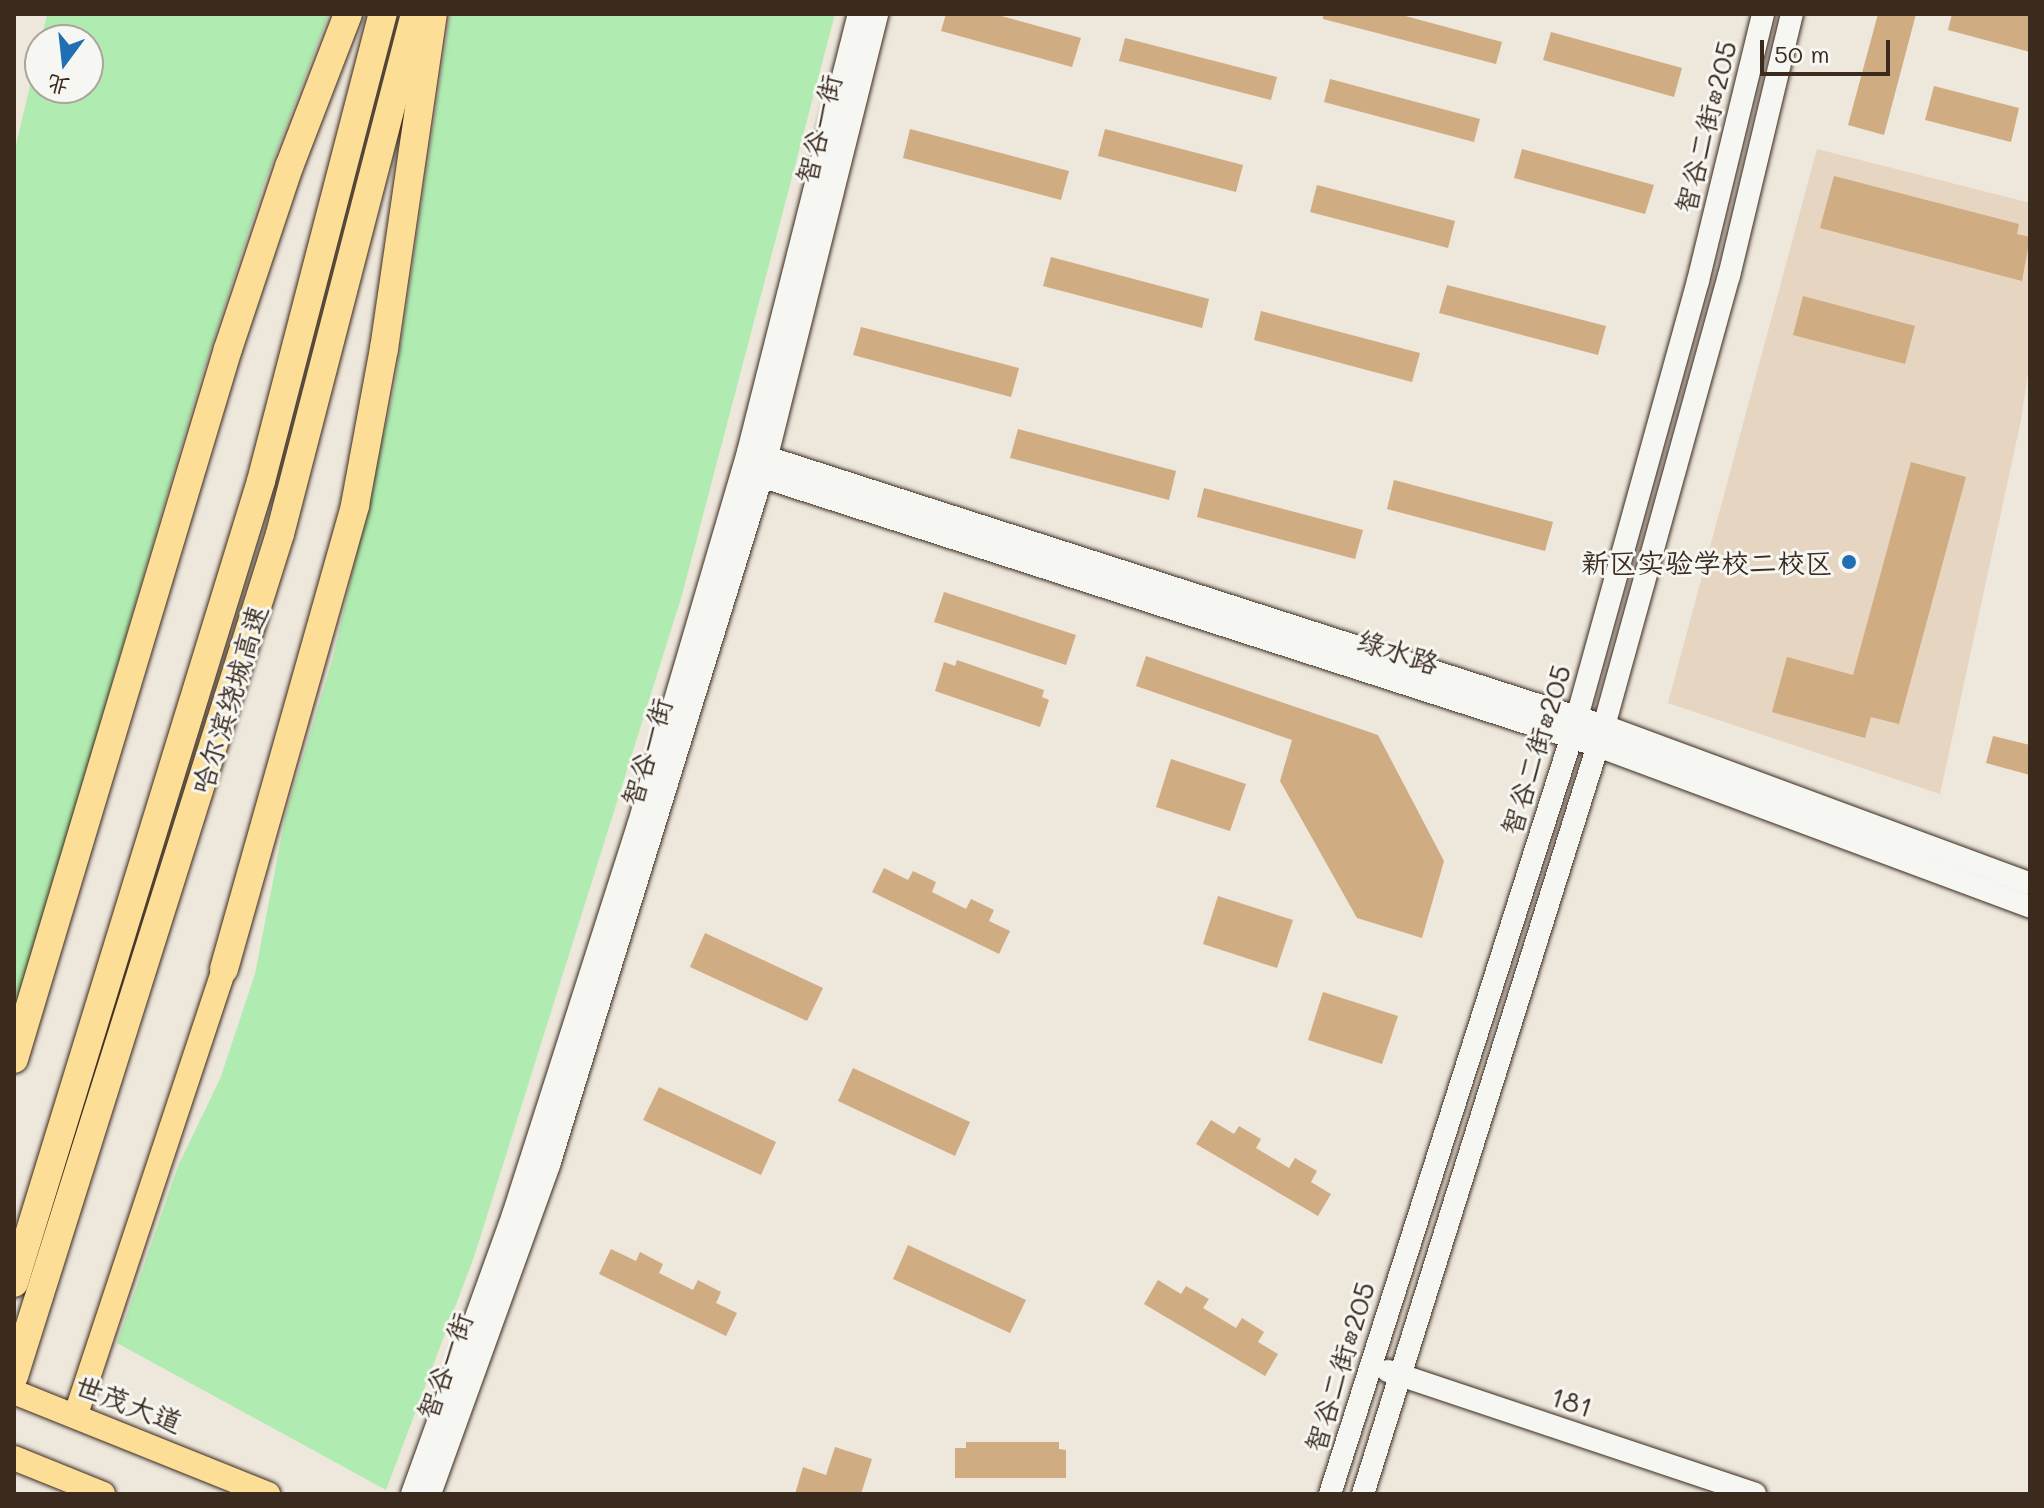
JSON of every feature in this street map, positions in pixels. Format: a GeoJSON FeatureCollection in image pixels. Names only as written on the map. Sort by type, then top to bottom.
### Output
{"type":"FeatureCollection","features":[{"type":"Feature","properties":{"kind":"highway"},"geometry":{"type":"LineString","coordinates":[[14,1059],[232,335],[289,167],[348,14]]}},
{"type":"Feature","properties":{"kind":"highway","name":"哈尔滨绕城高速"},"geometry":{"type":"LineString","coordinates":[[14,1283],[261,481],[383,14]]}},
{"type":"Feature","properties":{"kind":"highway","name":"哈尔滨绕城高速"},"geometry":{"type":"LineString","coordinates":[[14,1376],[37,1313],[280,534],[415,14]]}},
{"type":"Feature","properties":{"kind":"highway"},"geometry":{"type":"LineString","coordinates":[[224,969],[355,505],[384,349],[433,14]]}},
{"type":"Feature","properties":{"kind":"main road","name":"智谷一街"},"geometry":{"type":"LineString","coordinates":[[412,1494],[594,968],[755,464],[859,14]]}},
{"type":"Feature","properties":{"kind":"main road","name":"智谷一街"},"geometry":{"type":"LineString","coordinates":[[430,1494],[549,1165],[755,464],[877,14]]}},
{"type":"Feature","properties":{"kind":"main road","name":"智谷二街•205"},"geometry":{"type":"LineString","coordinates":[[1330,1494],[1574,728],[1698,281],[1763,14]]}},
{"type":"Feature","properties":{"kind":"main road","name":"智谷二街•205"},"geometry":{"type":"LineString","coordinates":[[1363,1494],[1601,736],[1729,276],[1792,14]]}},
{"type":"Feature","properties":{"kind":"main road","name":"绿水路"},"geometry":{"type":"LineString","coordinates":[[755,464],[1601,736],[2030,884]]}},
{"type":"Feature","properties":{"kind":"main road","name":"绿水路"},"geometry":{"type":"LineString","coordinates":[[1601,736],[2030,907]]}},
{"type":"Feature","properties":{"kind":"main road"},"geometry":{"type":"LineString","coordinates":[[76,1414],[224,969]]}},
{"type":"Feature","properties":{"kind":"main road","name":"181"},"geometry":{"type":"LineString","coordinates":[[1370,1365],[1755,1494]]}},
{"type":"Feature","properties":{"kind":"main road","name":"世茂大道"},"geometry":{"type":"LineString","coordinates":[[14,1392],[221,1472],[268,1494]]}},
{"type":"Feature","properties":{"kind":"main road"},"geometry":{"type":"LineString","coordinates":[[14,1458],[103,1494]]}},
{"type":"Feature","properties":{"kind":"shaded area","name":"新区实验学校二校区"},"geometry":{"type":"Polygon","coordinates":[[[1817,149],[2030,203],[2030,359],[2021,420],[1940,794],[1668,703],[1817,149]]]}},
{"type":"Feature","properties":{"kind":"green space"},"geometry":{"type":"Polygon","coordinates":[[[47,14],[329,14],[264,184],[199,385],[14,1019],[14,153],[26,104],[104,104],[104,24],[45,24],[47,14]]]}},
{"type":"Feature","properties":{"kind":"green space"},"geometry":{"type":"Polygon","coordinates":[[[450,14],[835,14],[682,595],[474,1257],[386,1490],[117,1343],[178,1166],[220,1079],[255,974],[286,813],[333,657],[394,389],[450,14]]]}},
{"type":"Feature","properties":{"kind":"building"},"geometry":{"type":"Polygon","coordinates":[[[946,14],[994,14],[1081,38],[1072,67],[941,31],[946,14]]]}},
{"type":"Feature","properties":{"kind":"building"},"geometry":{"type":"Polygon","coordinates":[[[1323,14],[1398,14],[1502,42],[1496,64],[1323,19],[1323,14]]]}},
{"type":"Feature","properties":{"kind":"building"},"geometry":{"type":"Polygon","coordinates":[[[1878,14],[1916,14],[1884,135],[1848,125],[1878,14]]]}},
{"type":"Feature","properties":{"kind":"building"},"geometry":{"type":"Polygon","coordinates":[[[1952,14],[2030,16],[2030,52],[1948,30],[1952,14]]]}},
{"type":"Feature","properties":{"kind":"building"},"geometry":{"type":"Polygon","coordinates":[[[1551,32],[1682,68],[1674,97],[1543,60],[1551,32]]]}},
{"type":"Feature","properties":{"kind":"building"},"geometry":{"type":"Polygon","coordinates":[[[1125,38],[1277,77],[1271,100],[1119,61],[1125,38]]]}},
{"type":"Feature","properties":{"kind":"building"},"geometry":{"type":"Polygon","coordinates":[[[1330,79],[1480,119],[1474,142],[1324,102],[1330,79]]]}},
{"type":"Feature","properties":{"kind":"building"},"geometry":{"type":"Polygon","coordinates":[[[1934,86],[2019,108],[2011,142],[1925,120],[1934,86]]]}},
{"type":"Feature","properties":{"kind":"building"},"geometry":{"type":"Polygon","coordinates":[[[910,129],[1069,171],[1061,200],[903,158],[910,129]]]}},
{"type":"Feature","properties":{"kind":"building"},"geometry":{"type":"Polygon","coordinates":[[[1105,129],[1243,165],[1236,192],[1098,156],[1105,129]]]}},
{"type":"Feature","properties":{"kind":"building"},"geometry":{"type":"Polygon","coordinates":[[[1522,149],[1654,185],[1645,214],[1514,178],[1522,149]]]}},
{"type":"Feature","properties":{"kind":"building"},"geometry":{"type":"Polygon","coordinates":[[[1834,176],[2019,224],[2017,234],[2030,237],[2022,281],[1820,228],[1834,176]]]}},
{"type":"Feature","properties":{"kind":"building"},"geometry":{"type":"Polygon","coordinates":[[[1317,185],[1455,221],[1448,248],[1310,212],[1317,185]]]}},
{"type":"Feature","properties":{"kind":"building"},"geometry":{"type":"Polygon","coordinates":[[[1051,257],[1209,299],[1202,328],[1043,286],[1051,257]]]}},
{"type":"Feature","properties":{"kind":"building"},"geometry":{"type":"Polygon","coordinates":[[[1447,285],[1606,326],[1598,355],[1439,313],[1447,285]]]}},
{"type":"Feature","properties":{"kind":"building"},"geometry":{"type":"Polygon","coordinates":[[[1803,296],[1915,326],[1905,364],[1793,335],[1803,296]]]}},
{"type":"Feature","properties":{"kind":"building"},"geometry":{"type":"Polygon","coordinates":[[[1261,311],[1420,353],[1412,382],[1254,340],[1261,311]]]}},
{"type":"Feature","properties":{"kind":"building"},"geometry":{"type":"Polygon","coordinates":[[[861,327],[1019,368],[1011,397],[853,355],[861,327]]]}},
{"type":"Feature","properties":{"kind":"building"},"geometry":{"type":"Polygon","coordinates":[[[1018,429],[1176,471],[1169,500],[1010,458],[1018,429]]]}},
{"type":"Feature","properties":{"kind":"building"},"geometry":{"type":"Polygon","coordinates":[[[1911,462],[1966,477],[1899,724],[1871,717],[1865,738],[1772,712],[1787,657],[1853,675],[1911,462]]]}},
{"type":"Feature","properties":{"kind":"building"},"geometry":{"type":"Polygon","coordinates":[[[1394,480],[1553,522],[1545,551],[1387,509],[1394,480]]]}},
{"type":"Feature","properties":{"kind":"building"},"geometry":{"type":"Polygon","coordinates":[[[1204,488],[1363,530],[1355,559],[1197,517],[1204,488]]]}},
{"type":"Feature","properties":{"kind":"building"},"geometry":{"type":"Polygon","coordinates":[[[944,592],[1076,635],[1066,665],[934,622],[944,592]]]}},
{"type":"Feature","properties":{"kind":"building"},"geometry":{"type":"Polygon","coordinates":[[[1146,656],[1378,735],[1444,861],[1422,938],[1357,918],[1280,781],[1292,740],[1136,686],[1146,656]]]}},
{"type":"Feature","properties":{"kind":"building"},"geometry":{"type":"Polygon","coordinates":[[[957,660],[1044,690],[1042,697],[1049,700],[1040,727],[935,691],[944,662],[955,666],[957,660]]]}},
{"type":"Feature","properties":{"kind":"building"},"geometry":{"type":"Polygon","coordinates":[[[1993,736],[2030,745],[2030,775],[1986,763],[1993,736]]]}},
{"type":"Feature","properties":{"kind":"building"},"geometry":{"type":"Polygon","coordinates":[[[1171,759],[1246,784],[1230,831],[1156,807],[1171,759]]]}},
{"type":"Feature","properties":{"kind":"building"},"geometry":{"type":"Polygon","coordinates":[[[884,868],[908,880],[913,871],[936,882],[932,892],[966,909],[971,899],[994,910],[989,921],[1010,931],[999,954],[872,892],[884,868]]]}},
{"type":"Feature","properties":{"kind":"building"},"geometry":{"type":"Polygon","coordinates":[[[1218,896],[1293,920],[1277,968],[1203,944],[1218,896]]]}},
{"type":"Feature","properties":{"kind":"building"},"geometry":{"type":"Polygon","coordinates":[[[705,933],[823,988],[807,1021],[690,967],[705,933]]]}},
{"type":"Feature","properties":{"kind":"building"},"geometry":{"type":"Polygon","coordinates":[[[1323,992],[1398,1016],[1382,1064],[1308,1040],[1323,992]]]}},
{"type":"Feature","properties":{"kind":"building"},"geometry":{"type":"Polygon","coordinates":[[[853,1068],[970,1122],[955,1156],[838,1101],[853,1068]]]}},
{"type":"Feature","properties":{"kind":"building"},"geometry":{"type":"Polygon","coordinates":[[[659,1087],[776,1142],[761,1175],[643,1120],[659,1087]]]}},
{"type":"Feature","properties":{"kind":"building"},"geometry":{"type":"Polygon","coordinates":[[[1211,1120],[1234,1134],[1239,1126],[1261,1139],[1256,1148],[1289,1168],[1295,1158],[1317,1171],[1311,1182],[1331,1194],[1318,1216],[1196,1144],[1211,1120]]]}},
{"type":"Feature","properties":{"kind":"building"},"geometry":{"type":"Polygon","coordinates":[[[908,1245],[1026,1300],[1010,1333],[893,1279],[908,1245]]]}},
{"type":"Feature","properties":{"kind":"building"},"geometry":{"type":"Polygon","coordinates":[[[611,1249],[636,1261],[640,1252],[663,1264],[659,1273],[693,1290],[698,1280],[721,1292],[716,1303],[737,1313],[726,1336],[599,1274],[611,1249]]]}},
{"type":"Feature","properties":{"kind":"building"},"geometry":{"type":"Polygon","coordinates":[[[1158,1280],[1181,1294],[1186,1286],[1209,1299],[1203,1308],[1236,1328],[1242,1318],[1264,1332],[1258,1342],[1278,1354],[1265,1376],[1144,1304],[1158,1280]]]}},
{"type":"Feature","properties":{"kind":"building"},"geometry":{"type":"Polygon","coordinates":[[[966,1442],[1059,1442],[1059,1449],[1066,1450],[1066,1478],[955,1478],[955,1448],[966,1448],[966,1442]]]}},
{"type":"Feature","properties":{"kind":"building"},"geometry":{"type":"Polygon","coordinates":[[[835,1447],[872,1459],[861,1494],[795,1494],[803,1467],[826,1475],[835,1447]]]}},
{"type":"Feature","properties":{"kind":"place","name":"新区实验学校二校区"},"geometry":{"type":"Point","coordinates":[1849,562]}}]}
